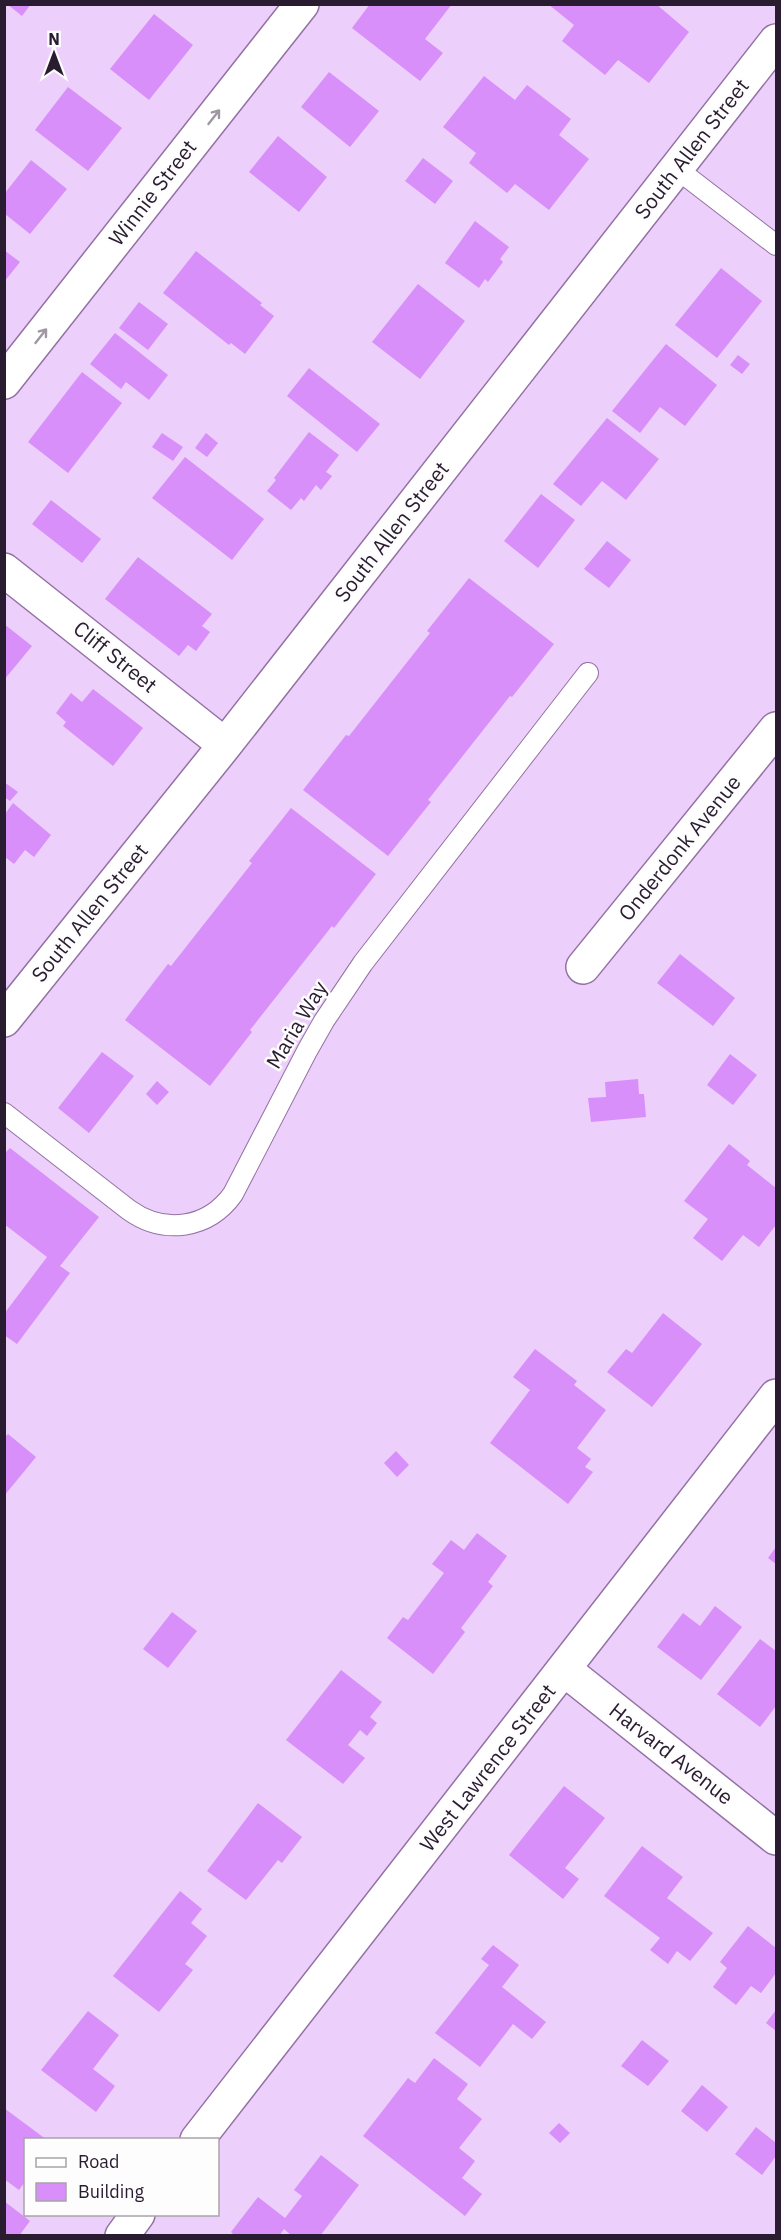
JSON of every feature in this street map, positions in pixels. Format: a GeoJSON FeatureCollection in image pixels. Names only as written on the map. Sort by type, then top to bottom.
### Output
{"type":"FeatureCollection","features":[{"type":"Feature","properties":{"kind":"street","name":"Winnie Street"},"geometry":{"type":"LineString","coordinates":[[4,382],[302,4]]}},
{"type":"Feature","properties":{"kind":"street","name":"South Allen Street"},"geometry":{"type":"LineString","coordinates":[[4,1020],[225,745],[777,41]]}},
{"type":"Feature","properties":{"kind":"street","name":"Cliff Street"},"geometry":{"type":"LineString","coordinates":[[4,570],[225,745]]}},
{"type":"Feature","properties":{"kind":"street","name":"Onderdonk Avenue"},"geometry":{"type":"LineString","coordinates":[[583,967],[777,729]]}},
{"type":"Feature","properties":{"kind":"street","name":"West Lawrence Street"},"geometry":{"type":"LineString","coordinates":[[198,2138],[777,1396]]}},
{"type":"Feature","properties":{"kind":"street","name":"Harvard Avenue"},"geometry":{"type":"LineString","coordinates":[[565,1670],[777,1838]]}},
{"type":"Feature","properties":{"kind":"street"},"geometry":{"type":"LineString","coordinates":[[122,2235],[136,2216]]}},
{"type":"Feature","properties":{"kind":"lane"},"geometry":{"type":"LineString","coordinates":[[677,169],[777,245]]}},
{"type":"Feature","properties":{"kind":"lane","name":"Maria Way"},"geometry":{"type":"LineString","coordinates":[[4,1113],[129,1210],[148,1221],[169,1226],[190,1224],[201,1221],[219,1210],[233,1194],[324,1021],[363,963],[588,673]]}},
{"type":"Feature","properties":{"kind":"building"},"geometry":{"type":"Polygon","coordinates":[[[7,4],[31,4],[22,16],[7,4]]]}},
{"type":"Feature","properties":{"kind":"building"},"geometry":{"type":"Polygon","coordinates":[[[370,4],[452,4],[425,39],[443,53],[420,81],[352,28],[370,4]]]}},
{"type":"Feature","properties":{"kind":"building"},"geometry":{"type":"Polygon","coordinates":[[[548,4],[656,4],[689,32],[649,83],[618,60],[605,75],[562,41],[574,25],[548,4]]]}},
{"type":"Feature","properties":{"kind":"building"},"geometry":{"type":"Polygon","coordinates":[[[154,14],[193,45],[149,100],[110,69],[154,14]]]}},
{"type":"Feature","properties":{"kind":"building"},"geometry":{"type":"Polygon","coordinates":[[[329,72],[379,111],[350,147],[301,107],[329,72]]]}},
{"type":"Feature","properties":{"kind":"building"},"geometry":{"type":"Polygon","coordinates":[[[484,76],[515,100],[527,85],[571,119],[559,135],[589,159],[549,210],[515,184],[507,193],[469,163],[476,153],[443,127],[484,76]]]}},
{"type":"Feature","properties":{"kind":"building"},"geometry":{"type":"Polygon","coordinates":[[[68,87],[122,128],[88,171],[35,130],[68,87]]]}},
{"type":"Feature","properties":{"kind":"building"},"geometry":{"type":"Polygon","coordinates":[[[278,136],[327,177],[299,212],[249,172],[278,136]]]}},
{"type":"Feature","properties":{"kind":"building"},"geometry":{"type":"Polygon","coordinates":[[[423,158],[453,181],[435,204],[405,181],[423,158]]]}},
{"type":"Feature","properties":{"kind":"building"},"geometry":{"type":"Polygon","coordinates":[[[31,160],[67,189],[30,234],[5,214],[5,193],[31,160]]]}},
{"type":"Feature","properties":{"kind":"building"},"geometry":{"type":"Polygon","coordinates":[[[475,221],[509,247],[500,259],[503,262],[488,282],[485,279],[479,288],[445,263],[475,221]]]}},
{"type":"Feature","properties":{"kind":"building"},"geometry":{"type":"Polygon","coordinates":[[[4,250],[20,262],[4,282],[4,250]]]}},
{"type":"Feature","properties":{"kind":"building"},"geometry":{"type":"Polygon","coordinates":[[[196,251],[262,303],[260,305],[274,316],[245,354],[231,343],[229,345],[163,293],[196,251]]]}},
{"type":"Feature","properties":{"kind":"building"},"geometry":{"type":"Polygon","coordinates":[[[721,268],[762,301],[717,358],[675,325],[721,268]]]}},
{"type":"Feature","properties":{"kind":"building"},"geometry":{"type":"Polygon","coordinates":[[[418,284],[465,321],[420,379],[372,342],[418,284]]]}},
{"type":"Feature","properties":{"kind":"building"},"geometry":{"type":"Polygon","coordinates":[[[139,302],[168,324],[148,350],[119,328],[139,302]]]}},
{"type":"Feature","properties":{"kind":"building"},"geometry":{"type":"Polygon","coordinates":[[[115,333],[168,375],[149,400],[126,382],[121,389],[90,364],[115,333]]]}},
{"type":"Feature","properties":{"kind":"building"},"geometry":{"type":"Polygon","coordinates":[[[666,344],[717,385],[685,426],[660,407],[640,433],[612,411],[666,344]]]}},
{"type":"Feature","properties":{"kind":"building"},"geometry":{"type":"Polygon","coordinates":[[[738,355],[750,364],[742,374],[730,365],[738,355]]]}},
{"type":"Feature","properties":{"kind":"building"},"geometry":{"type":"Polygon","coordinates":[[[309,368],[380,424],[357,452],[287,396],[309,368]]]}},
{"type":"Feature","properties":{"kind":"building"},"geometry":{"type":"Polygon","coordinates":[[[82,372],[122,403],[68,473],[28,442],[82,372]]]}},
{"type":"Feature","properties":{"kind":"building"},"geometry":{"type":"Polygon","coordinates":[[[607,418],[659,459],[626,500],[602,481],[581,506],[553,484],[607,418]]]}},
{"type":"Feature","properties":{"kind":"building"},"geometry":{"type":"Polygon","coordinates":[[[309,432],[339,455],[326,472],[332,476],[321,490],[316,485],[304,501],[301,498],[291,510],[267,491],[276,480],[274,478],[309,432]]]}},
{"type":"Feature","properties":{"kind":"building"},"geometry":{"type":"Polygon","coordinates":[[[162,433],[183,447],[173,461],[152,447],[162,433]]]}},
{"type":"Feature","properties":{"kind":"building"},"geometry":{"type":"Polygon","coordinates":[[[206,433],[218,443],[207,457],[195,448],[206,433]]]}},
{"type":"Feature","properties":{"kind":"building"},"geometry":{"type":"Polygon","coordinates":[[[185,457],[264,519],[232,560],[152,498],[185,457]]]}},
{"type":"Feature","properties":{"kind":"building"},"geometry":{"type":"Polygon","coordinates":[[[541,494],[575,520],[538,568],[504,541],[541,494]]]}},
{"type":"Feature","properties":{"kind":"building"},"geometry":{"type":"Polygon","coordinates":[[[51,500],[101,539],[82,563],[32,524],[51,500]]]}},
{"type":"Feature","properties":{"kind":"building"},"geometry":{"type":"Polygon","coordinates":[[[607,541],[631,560],[609,588],[584,569],[607,541]]]}},
{"type":"Feature","properties":{"kind":"building"},"geometry":{"type":"Polygon","coordinates":[[[138,557],[212,614],[202,626],[210,632],[196,651],[188,645],[179,656],[105,599],[138,557]]]}},
{"type":"Feature","properties":{"kind":"building"},"geometry":{"type":"Polygon","coordinates":[[[469,578],[554,644],[428,800],[431,802],[388,856],[303,790],[346,735],[349,736],[430,633],[427,631],[469,578]]]}},
{"type":"Feature","properties":{"kind":"building"},"geometry":{"type":"Polygon","coordinates":[[[4,624],[32,646],[4,680],[4,624]]]}},
{"type":"Feature","properties":{"kind":"building"},"geometry":{"type":"Polygon","coordinates":[[[93,689],[143,728],[113,766],[63,726],[66,722],[56,713],[71,693],[82,702],[93,689]]]}},
{"type":"Feature","properties":{"kind":"building"},"geometry":{"type":"Polygon","coordinates":[[[4,782],[18,792],[10,801],[4,797],[4,782]]]}},
{"type":"Feature","properties":{"kind":"building"},"geometry":{"type":"Polygon","coordinates":[[[13,803],[51,835],[34,857],[25,850],[14,864],[5,857],[5,814],[13,803]]]}},
{"type":"Feature","properties":{"kind":"building"},"geometry":{"type":"Polygon","coordinates":[[[291,808],[376,874],[250,1030],[252,1032],[210,1086],[125,1020],[168,964],[171,966],[252,863],[249,861],[291,808]]]}},
{"type":"Feature","properties":{"kind":"building"},"geometry":{"type":"Polygon","coordinates":[[[680,954],[735,998],[713,1026],[657,983],[680,954]]]}},
{"type":"Feature","properties":{"kind":"building"},"geometry":{"type":"Polygon","coordinates":[[[102,1052],[134,1076],[89,1133],[58,1108],[102,1052]]]}},
{"type":"Feature","properties":{"kind":"building"},"geometry":{"type":"Polygon","coordinates":[[[730,1054],[757,1075],[733,1105],[707,1085],[730,1054]]]}},
{"type":"Feature","properties":{"kind":"building"},"geometry":{"type":"Polygon","coordinates":[[[638,1079],[639,1094],[644,1094],[646,1117],[591,1122],[588,1098],[606,1097],[605,1082],[638,1079]]]}},
{"type":"Feature","properties":{"kind":"building"},"geometry":{"type":"Polygon","coordinates":[[[157,1081],[169,1092],[157,1105],[146,1094],[157,1081]]]}},
{"type":"Feature","properties":{"kind":"building"},"geometry":{"type":"Polygon","coordinates":[[[729,1144],[750,1161],[747,1165],[776,1188],[776,1225],[759,1247],[743,1235],[722,1261],[693,1238],[708,1219],[684,1201],[729,1144]]]}},
{"type":"Feature","properties":{"kind":"building"},"geometry":{"type":"Polygon","coordinates":[[[10,1148],[99,1217],[60,1266],[70,1273],[17,1344],[4,1335],[4,1314],[47,1257],[4,1224],[4,1154],[10,1148]]]}},
{"type":"Feature","properties":{"kind":"building"},"geometry":{"type":"Polygon","coordinates":[[[663,1313],[702,1344],[652,1407],[607,1372],[626,1349],[632,1353],[663,1313]]]}},
{"type":"Feature","properties":{"kind":"building"},"geometry":{"type":"Polygon","coordinates":[[[535,1349],[577,1381],[574,1385],[606,1410],[577,1448],[591,1459],[585,1467],[593,1472],[568,1504],[490,1443],[530,1390],[513,1377],[535,1349]]]}},
{"type":"Feature","properties":{"kind":"building"},"geometry":{"type":"Polygon","coordinates":[[[8,1434],[36,1457],[4,1496],[4,1438],[8,1434]]]}},
{"type":"Feature","properties":{"kind":"building"},"geometry":{"type":"Polygon","coordinates":[[[396,1451],[409,1465],[397,1477],[384,1463],[396,1451]]]}},
{"type":"Feature","properties":{"kind":"building"},"geometry":{"type":"Polygon","coordinates":[[[477,1533],[507,1556],[488,1582],[493,1586],[461,1628],[465,1632],[433,1674],[387,1638],[403,1617],[408,1620],[444,1573],[432,1564],[451,1540],[464,1550],[477,1533]]]}},
{"type":"Feature","properties":{"kind":"building"},"geometry":{"type":"Polygon","coordinates":[[[776,1547],[776,1564],[768,1558],[776,1547]]]}},
{"type":"Feature","properties":{"kind":"building"},"geometry":{"type":"Polygon","coordinates":[[[715,1606],[742,1627],[701,1680],[657,1647],[683,1613],[700,1626],[715,1606]]]}},
{"type":"Feature","properties":{"kind":"building"},"geometry":{"type":"Polygon","coordinates":[[[172,1612],[197,1631],[168,1668],[143,1649],[172,1612]]]}},
{"type":"Feature","properties":{"kind":"building"},"geometry":{"type":"Polygon","coordinates":[[[760,1639],[776,1651],[776,1706],[760,1727],[717,1694],[760,1639]]]}},
{"type":"Feature","properties":{"kind":"building"},"geometry":{"type":"Polygon","coordinates":[[[341,1670],[382,1702],[370,1717],[377,1723],[367,1736],[360,1730],[348,1745],[365,1758],[343,1784],[286,1740],[341,1670]]]}},
{"type":"Feature","properties":{"kind":"building"},"geometry":{"type":"Polygon","coordinates":[[[564,1786],[605,1818],[565,1868],[579,1879],[563,1899],[509,1855],[564,1786]]]}},
{"type":"Feature","properties":{"kind":"building"},"geometry":{"type":"Polygon","coordinates":[[[258,1803],[302,1837],[282,1863],[278,1860],[246,1900],[207,1871],[258,1803]]]}},
{"type":"Feature","properties":{"kind":"building"},"geometry":{"type":"Polygon","coordinates":[[[642,1846],[683,1877],[667,1898],[713,1933],[690,1961],[677,1951],[668,1964],[650,1950],[660,1938],[604,1896],[642,1846]]]}},
{"type":"Feature","properties":{"kind":"building"},"geometry":{"type":"Polygon","coordinates":[[[180,1891],[202,1909],[191,1923],[207,1936],[185,1964],[193,1970],[159,2012],[113,1976],[180,1891]]]}},
{"type":"Feature","properties":{"kind":"building"},"geometry":{"type":"Polygon","coordinates":[[[748,1926],[776,1948],[776,1973],[761,1993],[751,1986],[736,2005],[713,1987],[727,1968],[720,1962],[748,1926]]]}},
{"type":"Feature","properties":{"kind":"building"},"geometry":{"type":"Polygon","coordinates":[[[493,1945],[519,1965],[502,1987],[546,2022],[532,2039],[513,2024],[480,2067],[435,2033],[489,1965],[481,1959],[493,1945]]]}},
{"type":"Feature","properties":{"kind":"building"},"geometry":{"type":"Polygon","coordinates":[[[776,2010],[776,2031],[766,2023],[776,2010]]]}},
{"type":"Feature","properties":{"kind":"building"},"geometry":{"type":"Polygon","coordinates":[[[88,2011],[119,2035],[93,2069],[115,2086],[96,2112],[41,2070],[88,2011]]]}},
{"type":"Feature","properties":{"kind":"building"},"geometry":{"type":"Polygon","coordinates":[[[642,2040],[669,2061],[648,2086],[621,2066],[642,2040]]]}},
{"type":"Feature","properties":{"kind":"building"},"geometry":{"type":"Polygon","coordinates":[[[434,2058],[468,2084],[457,2099],[482,2119],[459,2148],[475,2161],[462,2178],[482,2194],[465,2216],[363,2136],[408,2078],[415,2083],[434,2058]]]}},
{"type":"Feature","properties":{"kind":"building"},"geometry":{"type":"Polygon","coordinates":[[[702,2085],[728,2107],[707,2132],[681,2111],[702,2085]]]}},
{"type":"Feature","properties":{"kind":"building"},"geometry":{"type":"Polygon","coordinates":[[[4,2108],[44,2138],[24,2138],[24,2183],[19,2190],[4,2179],[4,2108]]]}},
{"type":"Feature","properties":{"kind":"building"},"geometry":{"type":"Polygon","coordinates":[[[559,2123],[570,2133],[560,2143],[549,2133],[559,2123]]]}},
{"type":"Feature","properties":{"kind":"building"},"geometry":{"type":"Polygon","coordinates":[[[756,2127],[776,2143],[776,2156],[762,2175],[735,2154],[756,2127]]]}},
{"type":"Feature","properties":{"kind":"building"},"geometry":{"type":"Polygon","coordinates":[[[321,2155],[359,2185],[320,2236],[292,2236],[284,2229],[279,2236],[235,2236],[231,2232],[258,2197],[285,2218],[302,2196],[294,2190],[321,2155]]]}},
{"type":"Feature","properties":{"kind":"building"},"geometry":{"type":"Polygon","coordinates":[[[4,2201],[30,2221],[19,2236],[4,2236],[4,2201]]]}}]}
